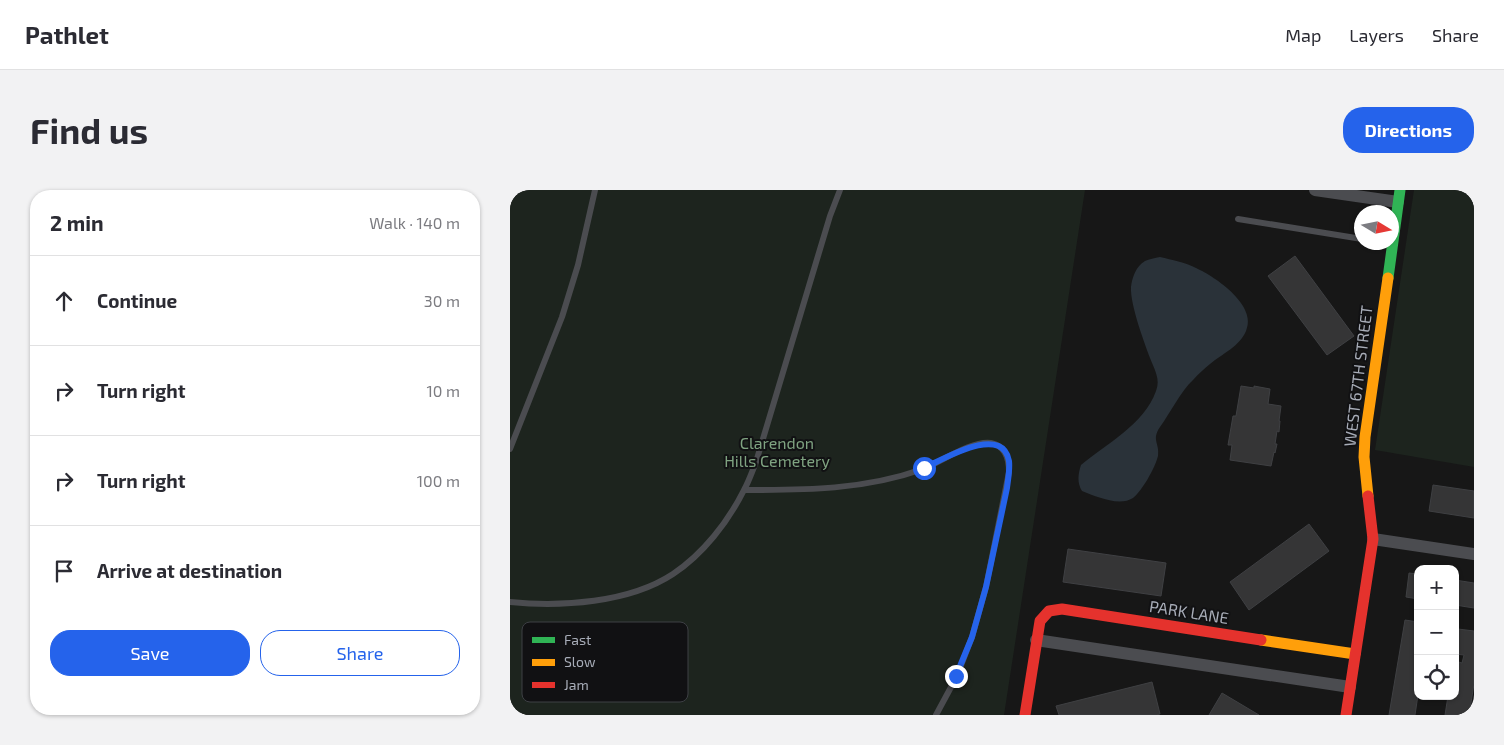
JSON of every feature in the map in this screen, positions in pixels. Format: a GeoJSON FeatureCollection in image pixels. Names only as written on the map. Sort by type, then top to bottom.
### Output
{"type":"FeatureCollection","features":[{"type":"Feature","properties":{"kind":"street"},"geometry":{"type":"LineString","coordinates":[[1315,190],[1399,196]]}},
{"type":"Feature","properties":{"kind":"street","name":"WEST 67TH STREET"},"geometry":{"type":"LineString","coordinates":[[1346,715],[1373,539],[1364,457],[1387,250]]}},
{"type":"Feature","properties":{"kind":"street"},"geometry":{"type":"LineString","coordinates":[[1373,539],[1474,554]]}},
{"type":"Feature","properties":{"kind":"street","name":"PARK LANE"},"geometry":{"type":"LineString","coordinates":[[1025,715],[1040,621],[1049,611],[1062,609],[1355,654]]}},
{"type":"Feature","properties":{"kind":"street"},"geometry":{"type":"LineString","coordinates":[[1036,640],[1350,687]]}},
{"type":"Feature","properties":{"kind":"lane"},"geometry":{"type":"LineString","coordinates":[[510,449],[562,317],[578,265],[595,190]]}},
{"type":"Feature","properties":{"kind":"lane"},"geometry":{"type":"LineString","coordinates":[[510,602],[558,604],[600,600],[650,586],[673,574],[692,559],[712,538],[732,511],[744,490],[756,462],[830,216],[840,190]]}},
{"type":"Feature","properties":{"kind":"lane"},"geometry":{"type":"LineString","coordinates":[[1238,219],[1354,238]]}},
{"type":"Feature","properties":{"kind":"lane"},"geometry":{"type":"LineString","coordinates":[[744,490],[823,489],[854,486],[892,478],[924,468],[982,443],[992,444],[1002,449],[1008,458],[1009,472],[986,587],[972,637],[956,676],[936,715]]}},
{"type":"Feature","properties":{"kind":"green space","name":"Clarendon Hills Cemetery"},"geometry":{"type":"Polygon","coordinates":[[[510,190],[1085,190],[1004,715],[510,715],[510,190]]]}},
{"type":"Feature","properties":{"kind":"green space"},"geometry":{"type":"Polygon","coordinates":[[[1414,190],[1474,190],[1474,467],[1375,450],[1414,190]]]}},
{"type":"Feature","properties":{"kind":"shaded area"},"geometry":{"type":"Polygon","coordinates":[[[1160,257],[1192,266],[1224,285],[1241,302],[1246,312],[1248,321],[1246,331],[1240,341],[1197,376],[1180,396],[1157,431],[1158,456],[1151,473],[1140,490],[1133,498],[1127,500],[1107,500],[1082,491],[1079,482],[1079,472],[1081,465],[1134,424],[1143,414],[1156,391],[1158,382],[1138,323],[1131,287],[1133,276],[1139,266],[1147,260],[1160,257]]]}},
{"type":"Feature","properties":{"kind":"building"},"geometry":{"type":"Polygon","coordinates":[[[1295,256],[1354,336],[1327,355],[1268,276],[1295,256]]]}},
{"type":"Feature","properties":{"kind":"building"},"geometry":{"type":"Polygon","coordinates":[[[1241,386],[1270,389],[1268,404],[1281,406],[1279,432],[1277,431],[1275,444],[1277,444],[1271,466],[1230,460],[1232,445],[1228,445],[1233,416],[1236,416],[1241,386]]]}},
{"type":"Feature","properties":{"kind":"building"},"geometry":{"type":"Polygon","coordinates":[[[1433,485],[1474,491],[1474,518],[1429,511],[1433,485]]]}},
{"type":"Feature","properties":{"kind":"building"},"geometry":{"type":"Polygon","coordinates":[[[1309,524],[1329,551],[1249,610],[1230,582],[1309,524]]]}},
{"type":"Feature","properties":{"kind":"building"},"geometry":{"type":"Polygon","coordinates":[[[1068,549],[1166,563],[1161,596],[1063,582],[1068,549]]]}},
{"type":"Feature","properties":{"kind":"building"},"geometry":{"type":"Polygon","coordinates":[[[1409,573],[1414,574],[1414,598],[1406,597],[1409,573]]]}},
{"type":"Feature","properties":{"kind":"building"},"geometry":{"type":"Polygon","coordinates":[[[1459,581],[1474,583],[1474,608],[1459,606],[1459,581]]]}},
{"type":"Feature","properties":{"kind":"building"},"geometry":{"type":"Polygon","coordinates":[[[1405,620],[1414,621],[1414,700],[1417,700],[1415,715],[1389,715],[1405,620]]]}},
{"type":"Feature","properties":{"kind":"building"},"geometry":{"type":"Polygon","coordinates":[[[1459,629],[1474,631],[1474,684],[1469,715],[1445,715],[1447,700],[1459,700],[1459,662],[1462,663],[1464,655],[1459,654],[1459,629]]]}},
{"type":"Feature","properties":{"kind":"building"},"geometry":{"type":"Polygon","coordinates":[[[1152,682],[1160,714],[1059,715],[1056,706],[1152,682]]]}},
{"type":"Feature","properties":{"kind":"building"},"geometry":{"type":"Polygon","coordinates":[[[1222,693],[1259,715],[1209,715],[1222,693]]]}},
{"type":"Feature","properties":{"kind":"traffic: fast"},"geometry":{"type":"LineString","coordinates":[[1388,278],[1400,190]]}},
{"type":"Feature","properties":{"kind":"traffic: slow"},"geometry":{"type":"LineString","coordinates":[[1368,496],[1364,457],[1365,437],[1388,278]]}},
{"type":"Feature","properties":{"kind":"traffic: slow"},"geometry":{"type":"LineString","coordinates":[[1261,640],[1355,654]]}},
{"type":"Feature","properties":{"kind":"traffic: jam"},"geometry":{"type":"LineString","coordinates":[[1346,715],[1373,539],[1368,496]]}},
{"type":"Feature","properties":{"kind":"traffic: jam"},"geometry":{"type":"LineString","coordinates":[[1025,715],[1040,621],[1049,611],[1062,609],[1261,640]]}},
{"type":"Feature","properties":{"kind":"route"},"geometry":{"type":"LineString","coordinates":[[924,468],[982,443],[992,444],[1002,449],[1008,458],[1007,488],[986,587],[972,637],[956,676]]}}]}
